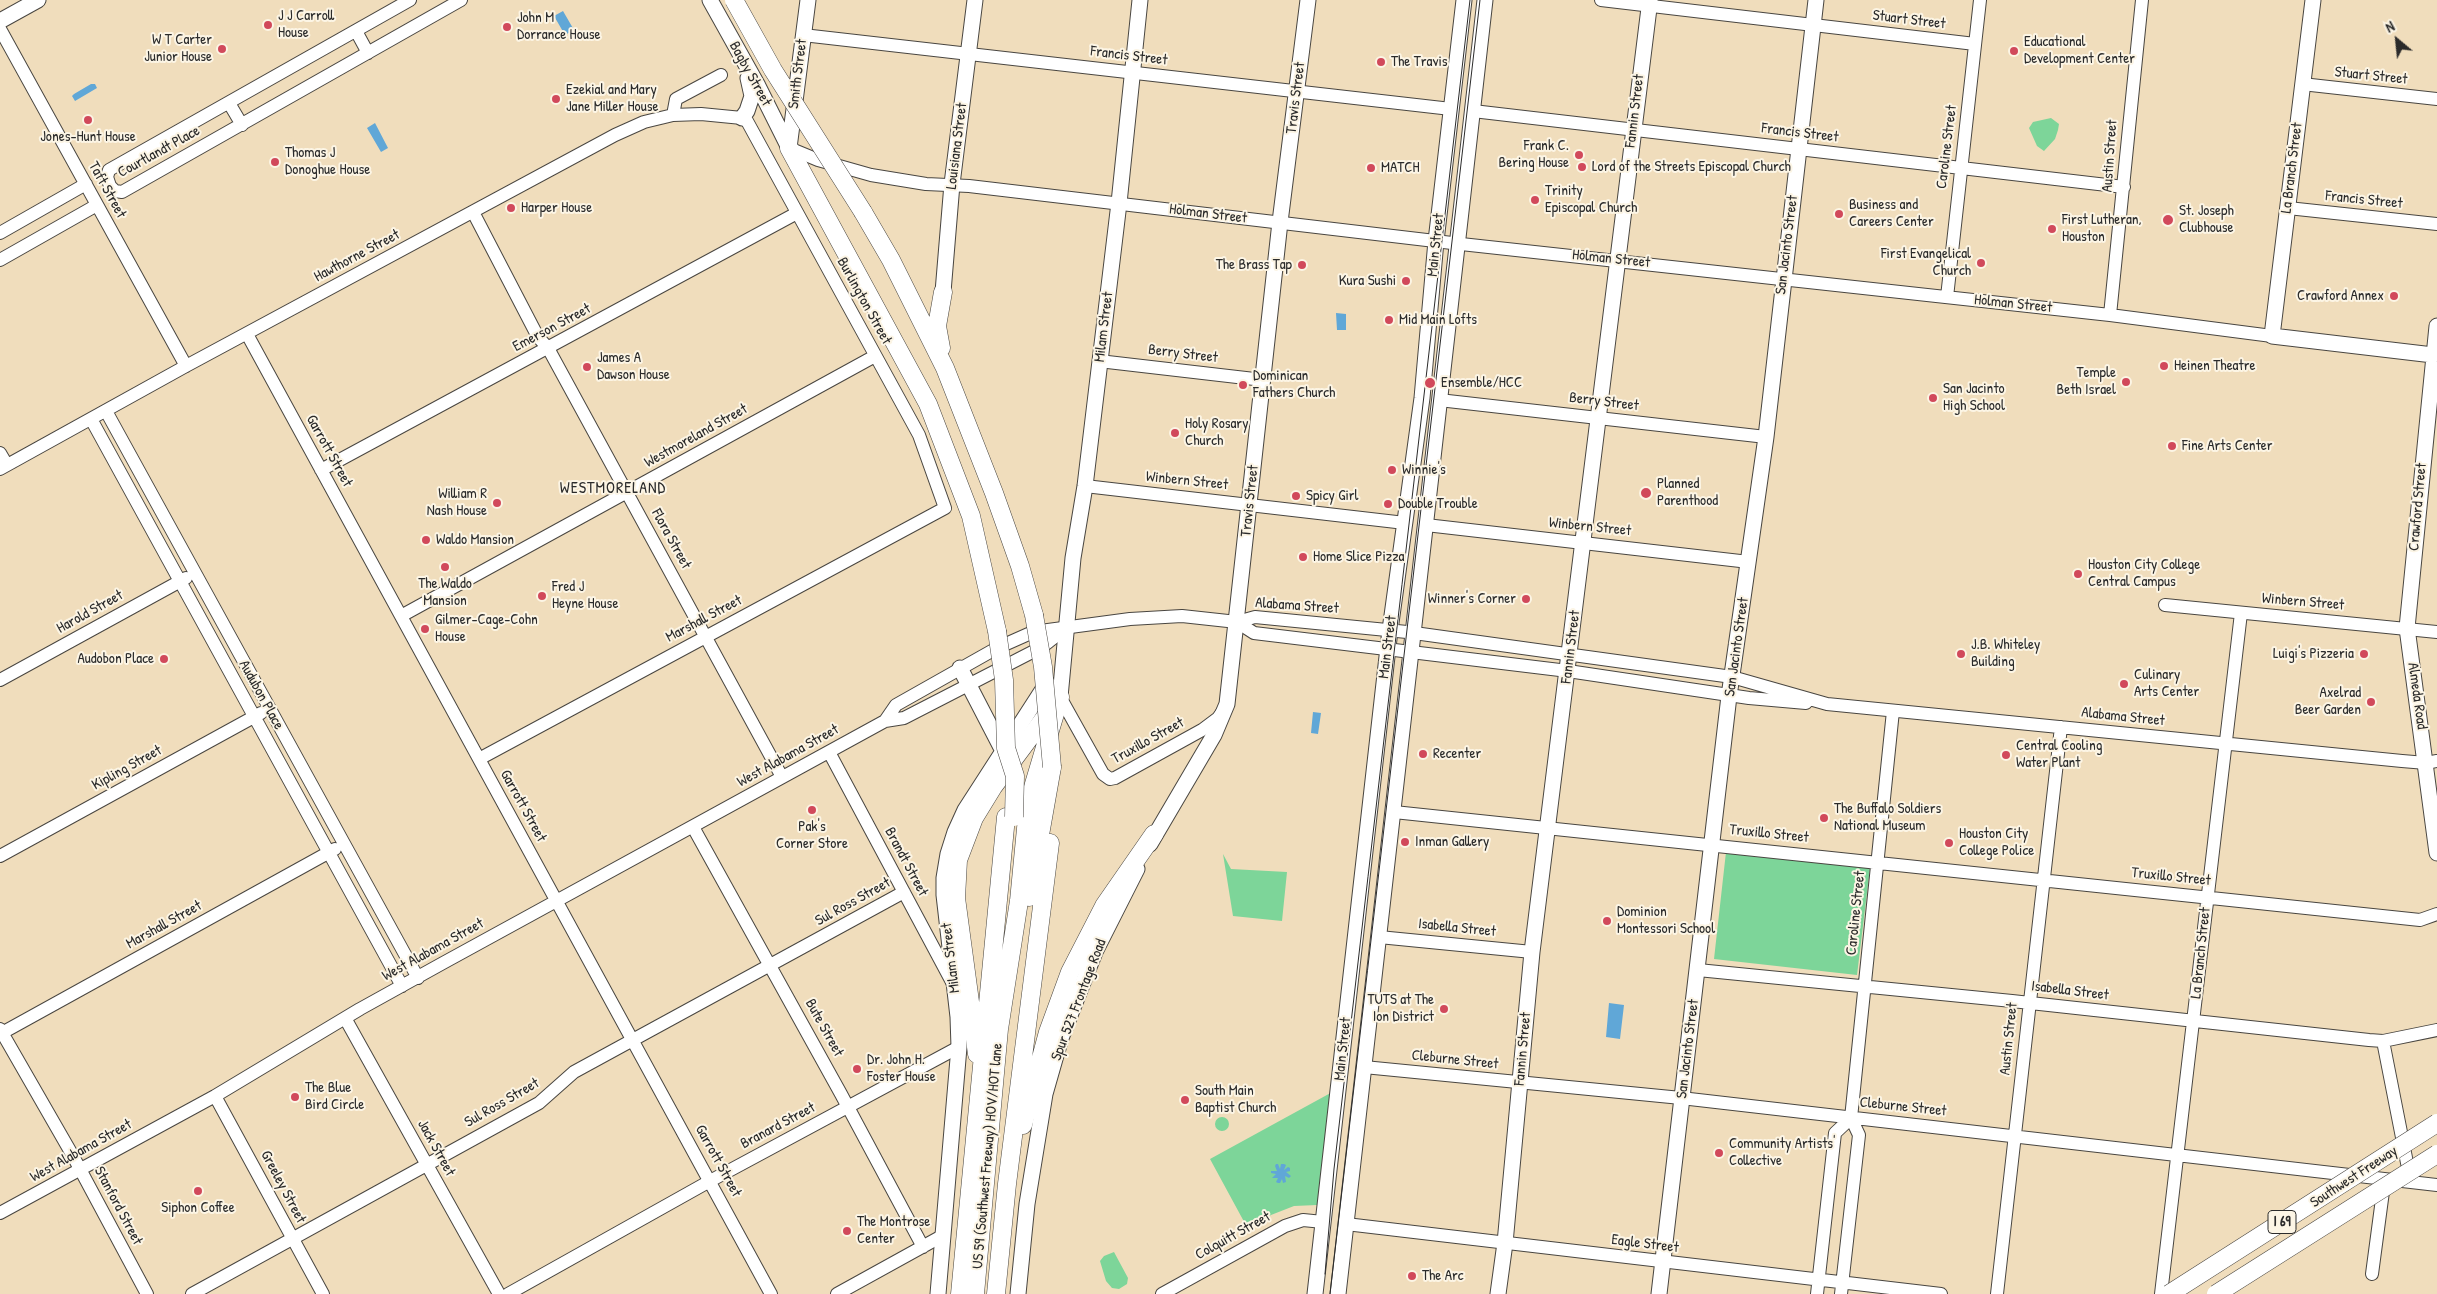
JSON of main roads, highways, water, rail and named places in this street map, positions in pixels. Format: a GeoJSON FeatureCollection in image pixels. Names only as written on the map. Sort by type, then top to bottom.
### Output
{"type":"FeatureCollection","features":[{"type":"Feature","properties":{"kind":"highway"},"geometry":{"type":"LineString","coordinates":[[734,0],[773,70],[863,212],[891,260],[945,368],[994,493],[1020,566],[1034,615],[1043,667],[1052,767],[1046,838],[996,1294]]}},
{"type":"Feature","properties":{"kind":"highway","name":"US 59 (Southwest Freeway) HOV/HOT lane"},"geometry":{"type":"LineString","coordinates":[[788,148],[928,404],[971,516],[997,631],[1004,680],[1005,749],[1015,776],[1010,817],[1013,850],[994,1009],[1000,1029],[975,1294]]}},
{"type":"Feature","properties":{"kind":"highway"},"geometry":{"type":"LineString","coordinates":[[943,292],[938,326],[945,368]]}},
{"type":"Feature","properties":{"kind":"highway"},"geometry":{"type":"LineString","coordinates":[[1000,1029],[1019,901],[1031,794],[1060,697]]}},
{"type":"Feature","properties":{"kind":"highway"},"geometry":{"type":"LineString","coordinates":[[981,1072],[972,1028],[956,898],[958,860],[974,818],[994,787],[1060,697]]}},
{"type":"Feature","properties":{"kind":"highway"},"geometry":{"type":"LineString","coordinates":[[960,1294],[981,1072],[1010,817]]}},
{"type":"Feature","properties":{"kind":"highway"},"geometry":{"type":"LineString","coordinates":[[1007,1184],[1048,1032],[1070,972],[1104,906],[1154,834]]}},
{"type":"Feature","properties":{"kind":"highway"},"geometry":{"type":"LineString","coordinates":[[975,1294],[999,1124],[1007,1046],[1027,910],[1046,838]]}},
{"type":"Feature","properties":{"kind":"highway","name":"Southwest Freeway"},"geometry":{"type":"LineString","coordinates":[[2169,1294],[2437,1124]]}},
{"type":"Feature","properties":{"kind":"highway","name":"Southwest Freeway"},"geometry":{"type":"LineString","coordinates":[[2216,1294],[2437,1154]]}},
{"type":"Feature","properties":{"kind":"main road"},"geometry":{"type":"LineString","coordinates":[[0,21],[38,0]]}},
{"type":"Feature","properties":{"kind":"main road","name":"Bagby Street"},"geometry":{"type":"LineString","coordinates":[[710,0],[744,64],[758,86],[788,148]]}},
{"type":"Feature","properties":{"kind":"main road","name":"Smith Street"},"geometry":{"type":"LineString","coordinates":[[788,148],[808,0]]}},
{"type":"Feature","properties":{"kind":"main road","name":"Louisiana Street"},"geometry":{"type":"LineString","coordinates":[[943,292],[952,184],[975,0]]}},
{"type":"Feature","properties":{"kind":"main road","name":"Milam Street"},"geometry":{"type":"LineString","coordinates":[[1060,697],[1073,558],[1085,486],[1119,203],[1131,72],[1140,0]]}},
{"type":"Feature","properties":{"kind":"main road","name":"Travis Street"},"geometry":{"type":"LineString","coordinates":[[1154,834],[1214,734],[1227,704],[1280,222],[1298,92],[1308,0]]}},
{"type":"Feature","properties":{"kind":"main road","name":"Main Street"},"geometry":{"type":"LineString","coordinates":[[1315,1294],[1390,630],[1422,398],[1436,241],[1464,0]]}},
{"type":"Feature","properties":{"kind":"main road","name":"Main Street"},"geometry":{"type":"LineString","coordinates":[[1338,1294],[1486,0]]}},
{"type":"Feature","properties":{"kind":"main road","name":"San Jacinto Street"},"geometry":{"type":"LineString","coordinates":[[1659,1294],[1729,696],[1766,437],[1816,0]]}},
{"type":"Feature","properties":{"kind":"main road","name":"La Branch Street"},"geometry":{"type":"LineString","coordinates":[[2272,336],[2313,0]]}},
{"type":"Feature","properties":{"kind":"main road","name":"Fannin Street"},"geometry":{"type":"LineString","coordinates":[[1498,1294],[1505,1243],[1532,952],[1584,543],[1596,418],[1649,3]]}},
{"type":"Feature","properties":{"kind":"main road"},"geometry":{"type":"LineString","coordinates":[[742,118],[747,111],[752,96],[744,64]]}},
{"type":"Feature","properties":{"kind":"main road","name":"Crawford Street"},"geometry":{"type":"LineString","coordinates":[[2407,628],[2437,326]]}},
{"type":"Feature","properties":{"kind":"main road","name":"Holman Street"},"geometry":{"type":"LineString","coordinates":[[2272,336],[2435,356]]}},
{"type":"Feature","properties":{"kind":"main road","name":"Almeda Road"},"geometry":{"type":"LineString","coordinates":[[2407,628],[2433,765],[2437,853]]}},
{"type":"Feature","properties":{"kind":"main road","name":"Milam Street"},"geometry":{"type":"LineString","coordinates":[[938,1294],[959,1047],[944,895],[944,878],[948,854],[965,810],[1065,654]]}},
{"type":"Feature","properties":{"kind":"main road"},"geometry":{"type":"LineString","coordinates":[[960,668],[1005,749]]}},
{"type":"Feature","properties":{"kind":"main road","name":"Spur 527 Frontage Road"},"geometry":{"type":"LineString","coordinates":[[1018,1294],[1027,1204],[1046,1094],[1061,1038],[1095,952],[1154,834]]}},
{"type":"Feature","properties":{"kind":"water"},"geometry":{"type":"Polygon","coordinates":[[[563,11],[574,30],[565,35],[554,16],[563,11]]]}},
{"type":"Feature","properties":{"kind":"water"},"geometry":{"type":"Polygon","coordinates":[[[91,84],[95,84],[97,88],[75,101],[72,96],[91,84]]]}},
{"type":"Feature","properties":{"kind":"water"},"geometry":{"type":"Polygon","coordinates":[[[375,123],[388,148],[381,152],[367,128],[375,123]]]}},
{"type":"Feature","properties":{"kind":"water"},"geometry":{"type":"Polygon","coordinates":[[[1336,313],[1346,314],[1346,330],[1337,330],[1336,313]]]}},
{"type":"Feature","properties":{"kind":"water"},"geometry":{"type":"Polygon","coordinates":[[[1313,712],[1321,713],[1318,734],[1311,733],[1313,712]]]}},
{"type":"Feature","properties":{"kind":"water"},"geometry":{"type":"Polygon","coordinates":[[[1609,1003],[1624,1005],[1620,1039],[1606,1037],[1609,1003]]]}},
{"type":"Feature","properties":{"kind":"water"},"geometry":{"type":"Polygon","coordinates":[[[1276,1164],[1278,1164],[1280,1169],[1281,1164],[1286,1165],[1284,1170],[1288,1167],[1290,1168],[1290,1171],[1286,1172],[1291,1176],[1289,1178],[1285,1176],[1286,1182],[1283,1183],[1282,1179],[1278,1183],[1276,1182],[1278,1178],[1272,1178],[1276,1174],[1271,1173],[1271,1171],[1277,1171],[1276,1164]]]}},
{"type":"Feature","properties":{"kind":"tram line"},"geometry":{"type":"LineString","coordinates":[[1325,1274],[1334,1169],[1470,0]]}},
{"type":"Feature","properties":{"kind":"tram line"},"geometry":{"type":"LineString","coordinates":[[1330,1294],[1480,0]]}},
{"type":"Feature","properties":{"kind":"place","name":"J J Carroll House"},"geometry":{"type":"Point","coordinates":[268,25]}},
{"type":"Feature","properties":{"kind":"place","name":"John M Dorrance House"},"geometry":{"type":"Point","coordinates":[507,27]}},
{"type":"Feature","properties":{"kind":"place","name":"W T Carter Junior House"},"geometry":{"type":"Point","coordinates":[222,49]}},
{"type":"Feature","properties":{"kind":"place","name":"Educational Development Center"},"geometry":{"type":"Point","coordinates":[2014,51]}},
{"type":"Feature","properties":{"kind":"place","name":"The Travis"},"geometry":{"type":"Point","coordinates":[1381,62]}},
{"type":"Feature","properties":{"kind":"place","name":"Ezekial and Mary Jane Miller House"},"geometry":{"type":"Point","coordinates":[556,99]}},
{"type":"Feature","properties":{"kind":"place","name":"Jones-Hunt House"},"geometry":{"type":"Point","coordinates":[88,120]}},
{"type":"Feature","properties":{"kind":"place","name":"Frank C. Bering House"},"geometry":{"type":"Point","coordinates":[1579,155]}},
{"type":"Feature","properties":{"kind":"place","name":"Thomas J Donoghue House"},"geometry":{"type":"Point","coordinates":[275,162]}},
{"type":"Feature","properties":{"kind":"place","name":"Lord of the Streets Episcopal Church"},"geometry":{"type":"Point","coordinates":[1582,167]}},
{"type":"Feature","properties":{"kind":"place","name":"MATCH"},"geometry":{"type":"Point","coordinates":[1371,168]}},
{"type":"Feature","properties":{"kind":"place","name":"Trinity Episcopal Church"},"geometry":{"type":"Point","coordinates":[1535,200]}},
{"type":"Feature","properties":{"kind":"place","name":"Harper House"},"geometry":{"type":"Point","coordinates":[511,208]}},
{"type":"Feature","properties":{"kind":"place","name":"Business and Careers Center"},"geometry":{"type":"Point","coordinates":[1839,214]}},
{"type":"Feature","properties":{"kind":"place","name":"St. Joseph Clubhouse"},"geometry":{"type":"Point","coordinates":[2168,220]}},
{"type":"Feature","properties":{"kind":"place","name":"First Lutheran, Houston"},"geometry":{"type":"Point","coordinates":[2052,229]}},
{"type":"Feature","properties":{"kind":"place","name":"First Evangelical Church"},"geometry":{"type":"Point","coordinates":[1981,263]}},
{"type":"Feature","properties":{"kind":"place","name":"The Brass Tap"},"geometry":{"type":"Point","coordinates":[1302,265]}},
{"type":"Feature","properties":{"kind":"place","name":"Kura Sushi"},"geometry":{"type":"Point","coordinates":[1406,281]}},
{"type":"Feature","properties":{"kind":"place","name":"Crawford Annex"},"geometry":{"type":"Point","coordinates":[2394,296]}},
{"type":"Feature","properties":{"kind":"place","name":"Mid Main Lofts"},"geometry":{"type":"Point","coordinates":[1389,320]}},
{"type":"Feature","properties":{"kind":"place","name":"Heinen Theatre"},"geometry":{"type":"Point","coordinates":[2164,366]}},
{"type":"Feature","properties":{"kind":"place","name":"James A Dawson House"},"geometry":{"type":"Point","coordinates":[587,367]}},
{"type":"Feature","properties":{"kind":"place","name":"Temple Beth Israel"},"geometry":{"type":"Point","coordinates":[2126,382]}},
{"type":"Feature","properties":{"kind":"place","name":"Ensemble/HCC"},"geometry":{"type":"Point","coordinates":[1430,383]}},
{"type":"Feature","properties":{"kind":"place","name":"Dominican Fathers Church"},"geometry":{"type":"Point","coordinates":[1243,385]}},
{"type":"Feature","properties":{"kind":"place","name":"San Jacinto High School"},"geometry":{"type":"Point","coordinates":[1933,398]}},
{"type":"Feature","properties":{"kind":"place","name":"Holy Rosary Church"},"geometry":{"type":"Point","coordinates":[1175,433]}},
{"type":"Feature","properties":{"kind":"place","name":"Fine Arts Center"},"geometry":{"type":"Point","coordinates":[2172,446]}},
{"type":"Feature","properties":{"kind":"place","name":"Winnie's"},"geometry":{"type":"Point","coordinates":[1392,470]}},
{"type":"Feature","properties":{"kind":"place","name":"Planned Parenthood"},"geometry":{"type":"Point","coordinates":[1646,493]}},
{"type":"Feature","properties":{"kind":"place","name":"Spicy Girl"},"geometry":{"type":"Point","coordinates":[1296,496]}},
{"type":"Feature","properties":{"kind":"place","name":"William R Nash House"},"geometry":{"type":"Point","coordinates":[497,503]}},
{"type":"Feature","properties":{"kind":"place","name":"Double Trouble"},"geometry":{"type":"Point","coordinates":[1388,504]}},
{"type":"Feature","properties":{"kind":"place","name":"Waldo Mansion"},"geometry":{"type":"Point","coordinates":[426,540]}},
{"type":"Feature","properties":{"kind":"place","name":"Home Slice Pizza"},"geometry":{"type":"Point","coordinates":[1303,557]}},
{"type":"Feature","properties":{"kind":"place","name":"The Waldo Mansion"},"geometry":{"type":"Point","coordinates":[445,567]}},
{"type":"Feature","properties":{"kind":"place","name":"Houston City College Central Campus"},"geometry":{"type":"Point","coordinates":[2078,574]}},
{"type":"Feature","properties":{"kind":"place","name":"Fred J Heyne House"},"geometry":{"type":"Point","coordinates":[542,596]}},
{"type":"Feature","properties":{"kind":"place","name":"Winner's Corner"},"geometry":{"type":"Point","coordinates":[1526,599]}},
{"type":"Feature","properties":{"kind":"place","name":"Gilmer-Cage-Cohn House"},"geometry":{"type":"Point","coordinates":[425,629]}},
{"type":"Feature","properties":{"kind":"place","name":"J.B. Whiteley Building"},"geometry":{"type":"Point","coordinates":[1961,654]}},
{"type":"Feature","properties":{"kind":"place","name":"Luigi's Pizzeria"},"geometry":{"type":"Point","coordinates":[2364,654]}},
{"type":"Feature","properties":{"kind":"place","name":"Audobon Place"},"geometry":{"type":"Point","coordinates":[164,659]}},
{"type":"Feature","properties":{"kind":"place","name":"Culinary Arts Center"},"geometry":{"type":"Point","coordinates":[2124,684]}},
{"type":"Feature","properties":{"kind":"place","name":"Axelrad Beer Garden"},"geometry":{"type":"Point","coordinates":[2371,702]}},
{"type":"Feature","properties":{"kind":"place","name":"Recenter"},"geometry":{"type":"Point","coordinates":[1423,754]}},
{"type":"Feature","properties":{"kind":"place","name":"Central Cooling Water Plant"},"geometry":{"type":"Point","coordinates":[2006,755]}},
{"type":"Feature","properties":{"kind":"place","name":"Pak's Corner Store"},"geometry":{"type":"Point","coordinates":[812,810]}},
{"type":"Feature","properties":{"kind":"place","name":"The Buffalo Soldiers National Museum"},"geometry":{"type":"Point","coordinates":[1824,818]}},
{"type":"Feature","properties":{"kind":"place","name":"Inman Gallery"},"geometry":{"type":"Point","coordinates":[1405,842]}},
{"type":"Feature","properties":{"kind":"place","name":"Houston City College Police"},"geometry":{"type":"Point","coordinates":[1949,843]}},
{"type":"Feature","properties":{"kind":"place","name":"Dominion Montessori School"},"geometry":{"type":"Point","coordinates":[1607,921]}},
{"type":"Feature","properties":{"kind":"place","name":"TUTS at The Ion District"},"geometry":{"type":"Point","coordinates":[1444,1009]}},
{"type":"Feature","properties":{"kind":"place","name":"Dr. John H. Foster House"},"geometry":{"type":"Point","coordinates":[857,1069]}},
{"type":"Feature","properties":{"kind":"place","name":"The Blue Bird Circle"},"geometry":{"type":"Point","coordinates":[295,1097]}},
{"type":"Feature","properties":{"kind":"place","name":"South Main Baptist Church"},"geometry":{"type":"Point","coordinates":[1185,1100]}},
{"type":"Feature","properties":{"kind":"place","name":"Community Artists' Collective"},"geometry":{"type":"Point","coordinates":[1719,1153]}},
{"type":"Feature","properties":{"kind":"place","name":"Siphon Coffee"},"geometry":{"type":"Point","coordinates":[198,1191]}},
{"type":"Feature","properties":{"kind":"place","name":"The Montrose Center"},"geometry":{"type":"Point","coordinates":[847,1231]}},
{"type":"Feature","properties":{"kind":"place","name":"The Arc"},"geometry":{"type":"Point","coordinates":[1412,1276]}},
{"type":"Feature","properties":{"kind":"district","name":"WESTMORELAND"},"geometry":{"type":"Point","coordinates":[613,489]}}]}
